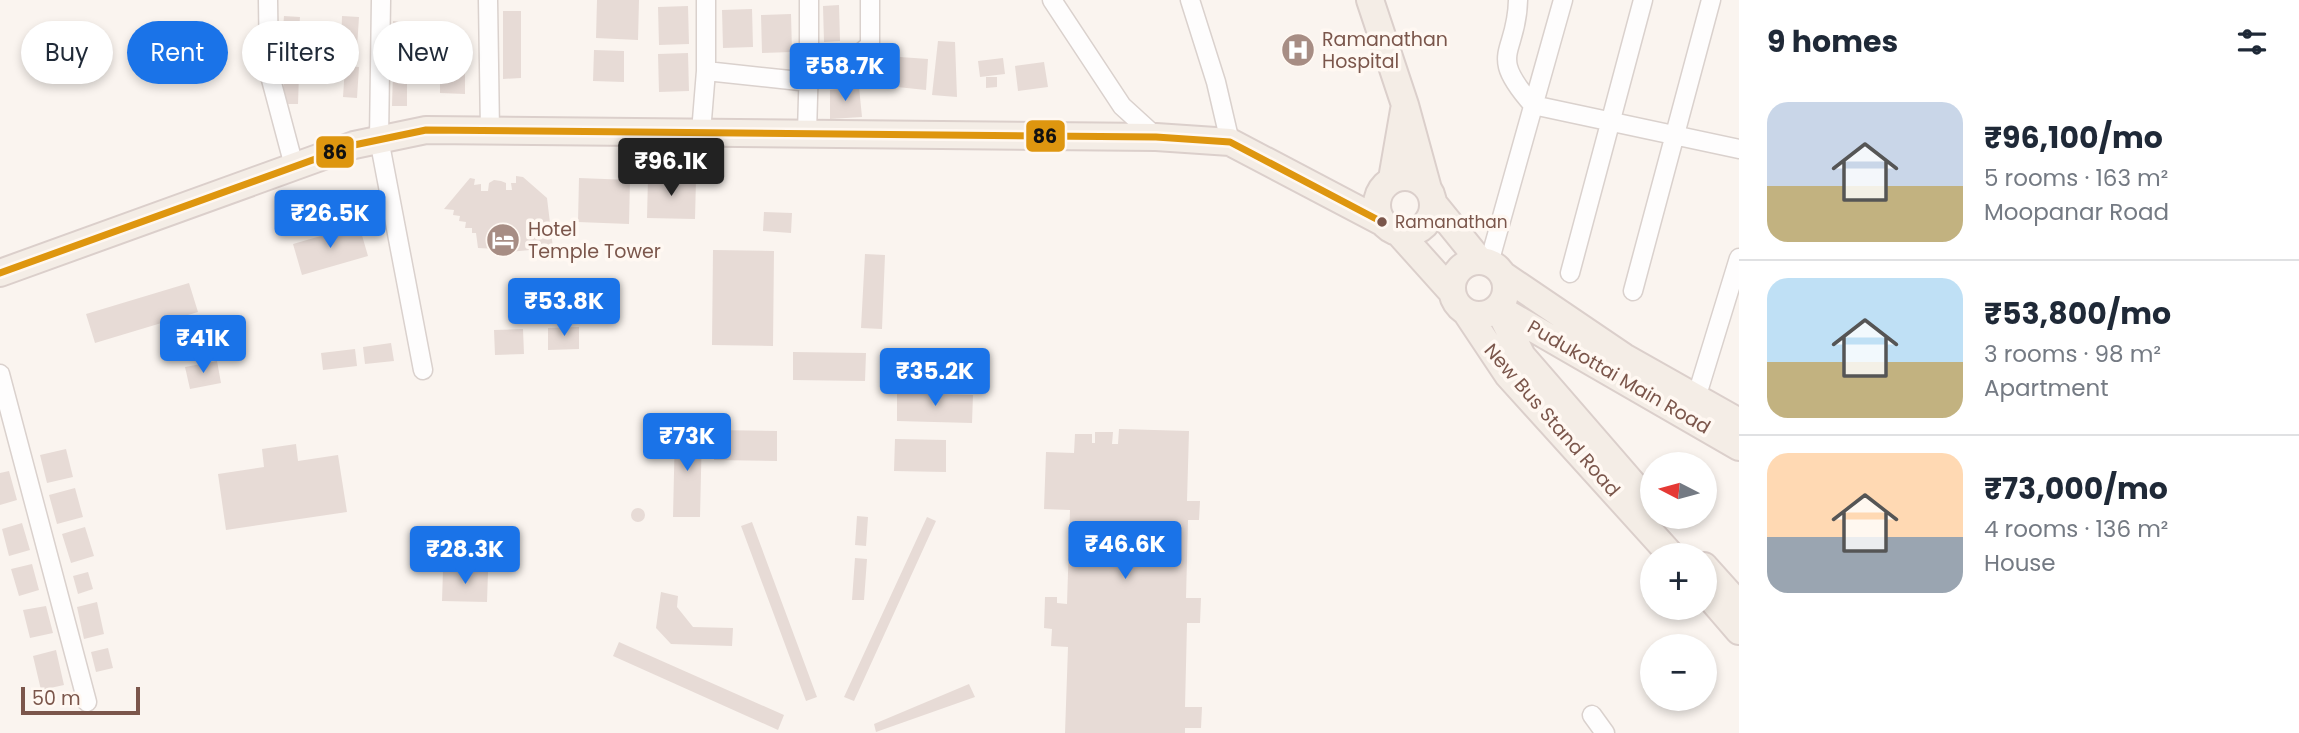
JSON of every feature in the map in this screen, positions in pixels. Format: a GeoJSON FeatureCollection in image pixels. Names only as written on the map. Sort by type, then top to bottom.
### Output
{"type":"FeatureCollection","features":[{"type":"Feature","properties":{"kind":"main road"},"geometry":{"type":"LineString","coordinates":[[0,273],[354,145],[426,130],[1156,137],[1230,142],[1390,228],[1408,233],[1423,227],[1429,220],[1431,196],[1405,105],[1370,0]]}},
{"type":"Feature","properties":{"kind":"main road"},"geometry":{"type":"LineString","coordinates":[[1390,228],[1377,206],[1386,185],[1405,105]]}},
{"type":"Feature","properties":{"kind":"main road"},"geometry":{"type":"LineString","coordinates":[[1301,180],[1386,185],[1408,177],[1416,179],[1490,267],[1506,293],[1498,308],[1483,315],[1459,302],[1456,274],[1471,262],[1490,267],[1693,407],[1739,422]]}},
{"type":"Feature","properties":{"kind":"main road","name":"New Bus Stand Road"},"geometry":{"type":"LineString","coordinates":[[1390,228],[1459,302],[1508,375],[1660,543]]}},
{"type":"Feature","properties":{"kind":"main road","name":"New Bus Stand Road"},"geometry":{"type":"LineString","coordinates":[[1498,308],[1522,356],[1640,492]]}},
{"type":"Feature","properties":{"kind":"main road","name":"Pudukottai Main Road"},"geometry":{"type":"LineString","coordinates":[[1498,308],[1693,407],[1739,447]]}},
{"type":"Feature","properties":{"kind":"main road"},"geometry":{"type":"LineString","coordinates":[[1672,529],[1684,543]]}},
{"type":"Feature","properties":{"kind":"main road"},"geometry":{"type":"LineString","coordinates":[[1717,580],[1739,605]]}},
{"type":"Feature","properties":{"kind":"main road"},"geometry":{"type":"LineString","coordinates":[[1717,606],[1739,631]]}},
{"type":"Feature","properties":{"kind":"street"},"geometry":{"type":"LineString","coordinates":[[268,0],[269,72],[294,166]]}},
{"type":"Feature","properties":{"kind":"street"},"geometry":{"type":"LineString","coordinates":[[381,0],[379,139],[423,370]]}},
{"type":"Feature","properties":{"kind":"street"},"geometry":{"type":"LineString","coordinates":[[488,0],[490,131]]}},
{"type":"Feature","properties":{"kind":"street"},"geometry":{"type":"LineString","coordinates":[[701,132],[706,72],[706,0]]}},
{"type":"Feature","properties":{"kind":"street"},"geometry":{"type":"LineString","coordinates":[[807,133],[809,0]]}},
{"type":"Feature","properties":{"kind":"street"},"geometry":{"type":"LineString","coordinates":[[809,62],[857,56],[870,45],[870,0]]}},
{"type":"Feature","properties":{"kind":"street"},"geometry":{"type":"LineString","coordinates":[[1052,0],[1122,106],[1156,137]]}},
{"type":"Feature","properties":{"kind":"street"},"geometry":{"type":"LineString","coordinates":[[1190,0],[1216,82],[1230,142]]}},
{"type":"Feature","properties":{"kind":"street"},"geometry":{"type":"LineString","coordinates":[[1518,0],[1518,17],[1509,40],[1506,66],[1513,83],[1533,105],[1739,149]]}},
{"type":"Feature","properties":{"kind":"street"},"geometry":{"type":"LineString","coordinates":[[1490,267],[1563,0]]}},
{"type":"Feature","properties":{"kind":"street"},"geometry":{"type":"LineString","coordinates":[[1570,272],[1643,0]]}},
{"type":"Feature","properties":{"kind":"street"},"geometry":{"type":"LineString","coordinates":[[1633,291],[1711,0]]}},
{"type":"Feature","properties":{"kind":"street"},"geometry":{"type":"LineString","coordinates":[[706,72],[808,82]]}},
{"type":"Feature","properties":{"kind":"street"},"geometry":{"type":"LineString","coordinates":[[1693,407],[1739,258]]}},
{"type":"Feature","properties":{"kind":"street"},"geometry":{"type":"LineString","coordinates":[[0,374],[86,702]]}},
{"type":"Feature","properties":{"kind":"street"},"geometry":{"type":"LineString","coordinates":[[1592,715],[1605,733]]}},
{"type":"Feature","properties":{"kind":"building"},"geometry":{"type":"Polygon","coordinates":[[[597,0],[639,0],[638,40],[596,38],[597,0]]]}},
{"type":"Feature","properties":{"kind":"building"},"geometry":{"type":"Polygon","coordinates":[[[839,5],[840,41],[824,42],[823,6],[839,5]]]}},
{"type":"Feature","properties":{"kind":"building"},"geometry":{"type":"Polygon","coordinates":[[[688,6],[689,44],[659,45],[658,7],[688,6]]]}},
{"type":"Feature","properties":{"kind":"building"},"geometry":{"type":"Polygon","coordinates":[[[752,9],[753,47],[723,48],[722,10],[752,9]]]}},
{"type":"Feature","properties":{"kind":"building"},"geometry":{"type":"Polygon","coordinates":[[[503,11],[521,11],[521,78],[503,79],[503,11]]]}},
{"type":"Feature","properties":{"kind":"building"},"geometry":{"type":"Polygon","coordinates":[[[791,14],[792,52],[762,53],[761,15],[791,14]]]}},
{"type":"Feature","properties":{"kind":"building"},"geometry":{"type":"Polygon","coordinates":[[[284,16],[300,17],[300,21],[284,21],[284,16]]]}},
{"type":"Feature","properties":{"kind":"building"},"geometry":{"type":"Polygon","coordinates":[[[342,16],[359,17],[359,21],[342,21],[342,16]]]}},
{"type":"Feature","properties":{"kind":"building"},"geometry":{"type":"Polygon","coordinates":[[[938,41],[955,42],[957,97],[932,95],[938,41]]]}},
{"type":"Feature","properties":{"kind":"building"},"geometry":{"type":"Polygon","coordinates":[[[594,50],[624,51],[624,82],[593,81],[594,50]]]}},
{"type":"Feature","properties":{"kind":"building"},"geometry":{"type":"Polygon","coordinates":[[[688,53],[689,91],[659,92],[658,54],[688,53]]]}},
{"type":"Feature","properties":{"kind":"building"},"geometry":{"type":"Polygon","coordinates":[[[900,57],[928,59],[926,90],[897,87],[900,57]]]}},
{"type":"Feature","properties":{"kind":"building"},"geometry":{"type":"Polygon","coordinates":[[[1003,58],[1005,74],[980,77],[978,61],[1003,58]]]}},
{"type":"Feature","properties":{"kind":"building"},"geometry":{"type":"Polygon","coordinates":[[[1044,62],[1048,87],[1018,91],[1015,66],[1044,62]]]}},
{"type":"Feature","properties":{"kind":"building"},"geometry":{"type":"Polygon","coordinates":[[[986,77],[997,77],[997,87],[986,88],[986,77]]]}},
{"type":"Feature","properties":{"kind":"building"},"geometry":{"type":"Polygon","coordinates":[[[284,84],[299,84],[298,104],[283,104],[284,84]]]}},
{"type":"Feature","properties":{"kind":"building"},"geometry":{"type":"Polygon","coordinates":[[[344,84],[358,84],[357,98],[343,97],[344,84]]]}},
{"type":"Feature","properties":{"kind":"building"},"geometry":{"type":"Polygon","coordinates":[[[393,84],[407,84],[407,106],[392,106],[393,84]]]}},
{"type":"Feature","properties":{"kind":"building"},"geometry":{"type":"Polygon","coordinates":[[[440,84],[465,84],[465,94],[440,93],[440,84]]]}},
{"type":"Feature","properties":{"kind":"building"},"geometry":{"type":"Polygon","coordinates":[[[859,87],[862,117],[830,119],[830,90],[859,87]]]}},
{"type":"Feature","properties":{"kind":"building"},"geometry":{"type":"Polygon","coordinates":[[[516,176],[523,177],[547,198],[553,248],[497,253],[497,249],[478,248],[476,233],[472,233],[472,228],[465,228],[466,222],[459,221],[460,216],[453,215],[454,210],[444,209],[470,178],[475,179],[474,185],[481,184],[481,191],[488,191],[489,183],[494,180],[506,183],[506,190],[512,190],[511,183],[516,183],[516,176]]]}},
{"type":"Feature","properties":{"kind":"building"},"geometry":{"type":"Polygon","coordinates":[[[648,177],[696,179],[695,219],[647,218],[648,177]]]}},
{"type":"Feature","properties":{"kind":"building"},"geometry":{"type":"Polygon","coordinates":[[[579,178],[630,180],[629,224],[578,222],[579,178]]]}},
{"type":"Feature","properties":{"kind":"building"},"geometry":{"type":"Polygon","coordinates":[[[764,212],[792,213],[791,233],[763,231],[764,212]]]}},
{"type":"Feature","properties":{"kind":"building"},"geometry":{"type":"Polygon","coordinates":[[[359,225],[368,256],[302,275],[293,244],[359,225]]]}},
{"type":"Feature","properties":{"kind":"building"},"geometry":{"type":"Polygon","coordinates":[[[713,250],[774,251],[773,346],[712,345],[713,250]]]}},
{"type":"Feature","properties":{"kind":"building"},"geometry":{"type":"Polygon","coordinates":[[[865,254],[885,255],[882,329],[861,328],[865,254]]]}},
{"type":"Feature","properties":{"kind":"building"},"geometry":{"type":"Polygon","coordinates":[[[189,283],[198,312],[95,343],[86,314],[189,283]]]}},
{"type":"Feature","properties":{"kind":"building"},"geometry":{"type":"Polygon","coordinates":[[[579,327],[579,349],[548,350],[548,328],[579,327]]]}},
{"type":"Feature","properties":{"kind":"building"},"geometry":{"type":"Polygon","coordinates":[[[523,329],[524,354],[495,355],[494,330],[523,329]]]}},
{"type":"Feature","properties":{"kind":"building"},"geometry":{"type":"Polygon","coordinates":[[[391,343],[394,361],[365,364],[363,347],[391,343]]]}},
{"type":"Feature","properties":{"kind":"building"},"geometry":{"type":"Polygon","coordinates":[[[355,349],[357,366],[323,370],[321,353],[355,349]]]}},
{"type":"Feature","properties":{"kind":"building"},"geometry":{"type":"Polygon","coordinates":[[[793,352],[866,353],[865,381],[793,380],[793,352]]]}},
{"type":"Feature","properties":{"kind":"building"},"geometry":{"type":"Polygon","coordinates":[[[217,361],[221,383],[190,389],[185,367],[217,361]]]}},
{"type":"Feature","properties":{"kind":"building"},"geometry":{"type":"Polygon","coordinates":[[[897,393],[973,395],[972,423],[897,421],[897,393]]]}},
{"type":"Feature","properties":{"kind":"building"},"geometry":{"type":"Polygon","coordinates":[[[675,429],[702,430],[700,517],[673,517],[675,429]]]}},
{"type":"Feature","properties":{"kind":"building"},"geometry":{"type":"Polygon","coordinates":[[[1119,429],[1189,431],[1187,501],[1200,501],[1199,520],[1188,520],[1186,598],[1201,598],[1200,623],[1187,623],[1185,707],[1202,707],[1201,728],[1185,728],[1185,733],[1065,733],[1068,647],[1051,646],[1052,629],[1044,628],[1045,597],[1057,597],[1057,603],[1067,604],[1070,510],[1044,509],[1046,452],[1074,453],[1075,434],[1092,434],[1092,443],[1095,443],[1095,432],[1113,432],[1112,444],[1118,444],[1119,429]]]}},
{"type":"Feature","properties":{"kind":"building"},"geometry":{"type":"Polygon","coordinates":[[[715,430],[777,431],[777,461],[714,460],[715,430]]]}},
{"type":"Feature","properties":{"kind":"building"},"geometry":{"type":"Polygon","coordinates":[[[895,439],[946,440],[946,472],[894,471],[895,439]]]}},
{"type":"Feature","properties":{"kind":"building"},"geometry":{"type":"Polygon","coordinates":[[[296,444],[298,461],[338,455],[347,512],[226,530],[218,474],[264,467],[262,449],[296,444]]]}},
{"type":"Feature","properties":{"kind":"building"},"geometry":{"type":"Polygon","coordinates":[[[66,449],[73,477],[47,483],[40,455],[66,449]]]}},
{"type":"Feature","properties":{"kind":"building"},"geometry":{"type":"Polygon","coordinates":[[[9,471],[17,500],[0,505],[0,473],[9,471]]]}},
{"type":"Feature","properties":{"kind":"building"},"geometry":{"type":"Polygon","coordinates":[[[75,488],[83,517],[57,524],[49,495],[75,488]]]}},
{"type":"Feature","properties":{"kind":"building"},"geometry":{"type":"Polygon","coordinates":[[[638,508],[643,510],[643,520],[638,522],[633,520],[631,515],[633,510],[638,508]]]}},
{"type":"Feature","properties":{"kind":"building"},"geometry":{"type":"Polygon","coordinates":[[[857,516],[868,517],[866,546],[855,545],[857,516]]]}},
{"type":"Feature","properties":{"kind":"building"},"geometry":{"type":"Polygon","coordinates":[[[927,517],[936,521],[854,701],[844,697],[927,517]]]}},
{"type":"Feature","properties":{"kind":"building"},"geometry":{"type":"Polygon","coordinates":[[[752,522],[817,697],[806,701],[741,526],[752,522]]]}},
{"type":"Feature","properties":{"kind":"building"},"geometry":{"type":"Polygon","coordinates":[[[22,523],[30,550],[9,556],[2,529],[22,523]]]}},
{"type":"Feature","properties":{"kind":"building"},"geometry":{"type":"Polygon","coordinates":[[[85,527],[94,556],[71,563],[62,534],[85,527]]]}},
{"type":"Feature","properties":{"kind":"building"},"geometry":{"type":"Polygon","coordinates":[[[855,558],[867,559],[864,600],[852,600],[855,558]]]}},
{"type":"Feature","properties":{"kind":"building"},"geometry":{"type":"Polygon","coordinates":[[[32,564],[39,590],[19,596],[11,569],[32,564]]]}},
{"type":"Feature","properties":{"kind":"building"},"geometry":{"type":"Polygon","coordinates":[[[443,570],[488,572],[487,602],[442,601],[443,570]]]}},
{"type":"Feature","properties":{"kind":"building"},"geometry":{"type":"Polygon","coordinates":[[[88,572],[93,589],[78,594],[73,576],[88,572]]]}},
{"type":"Feature","properties":{"kind":"building"},"geometry":{"type":"Polygon","coordinates":[[[661,592],[678,596],[677,607],[693,627],[733,628],[732,646],[671,644],[656,628],[661,592]]]}},
{"type":"Feature","properties":{"kind":"building"},"geometry":{"type":"Polygon","coordinates":[[[97,602],[104,634],[84,639],[77,607],[97,602]]]}},
{"type":"Feature","properties":{"kind":"building"},"geometry":{"type":"Polygon","coordinates":[[[46,606],[53,633],[30,638],[23,610],[46,606]]]}},
{"type":"Feature","properties":{"kind":"building"},"geometry":{"type":"Polygon","coordinates":[[[619,642],[784,715],[778,730],[613,656],[619,642]]]}},
{"type":"Feature","properties":{"kind":"building"},"geometry":{"type":"Polygon","coordinates":[[[108,648],[113,668],[96,672],[91,652],[108,648]]]}},
{"type":"Feature","properties":{"kind":"building"},"geometry":{"type":"Polygon","coordinates":[[[56,650],[64,685],[41,690],[33,656],[56,650]]]}},
{"type":"Feature","properties":{"kind":"building"},"geometry":{"type":"Polygon","coordinates":[[[969,684],[975,697],[876,732],[874,724],[969,684]]]}},
{"type":"Feature","properties":{"kind":"transit line","name":"86"},"geometry":{"type":"LineString","coordinates":[[0,273],[354,145],[426,130],[1156,137],[1230,142],[1382,222]]}},
{"type":"Feature","properties":{"kind":"place","name":"Ramanathan Hospital"},"geometry":{"type":"Point","coordinates":[1298,50]}},
{"type":"Feature","properties":{"kind":"place","name":"Ramanathan"},"geometry":{"type":"Point","coordinates":[1382,222]}},
{"type":"Feature","properties":{"kind":"place","name":"Hotel Temple Tower"},"geometry":{"type":"Point","coordinates":[503,240]}}]}
